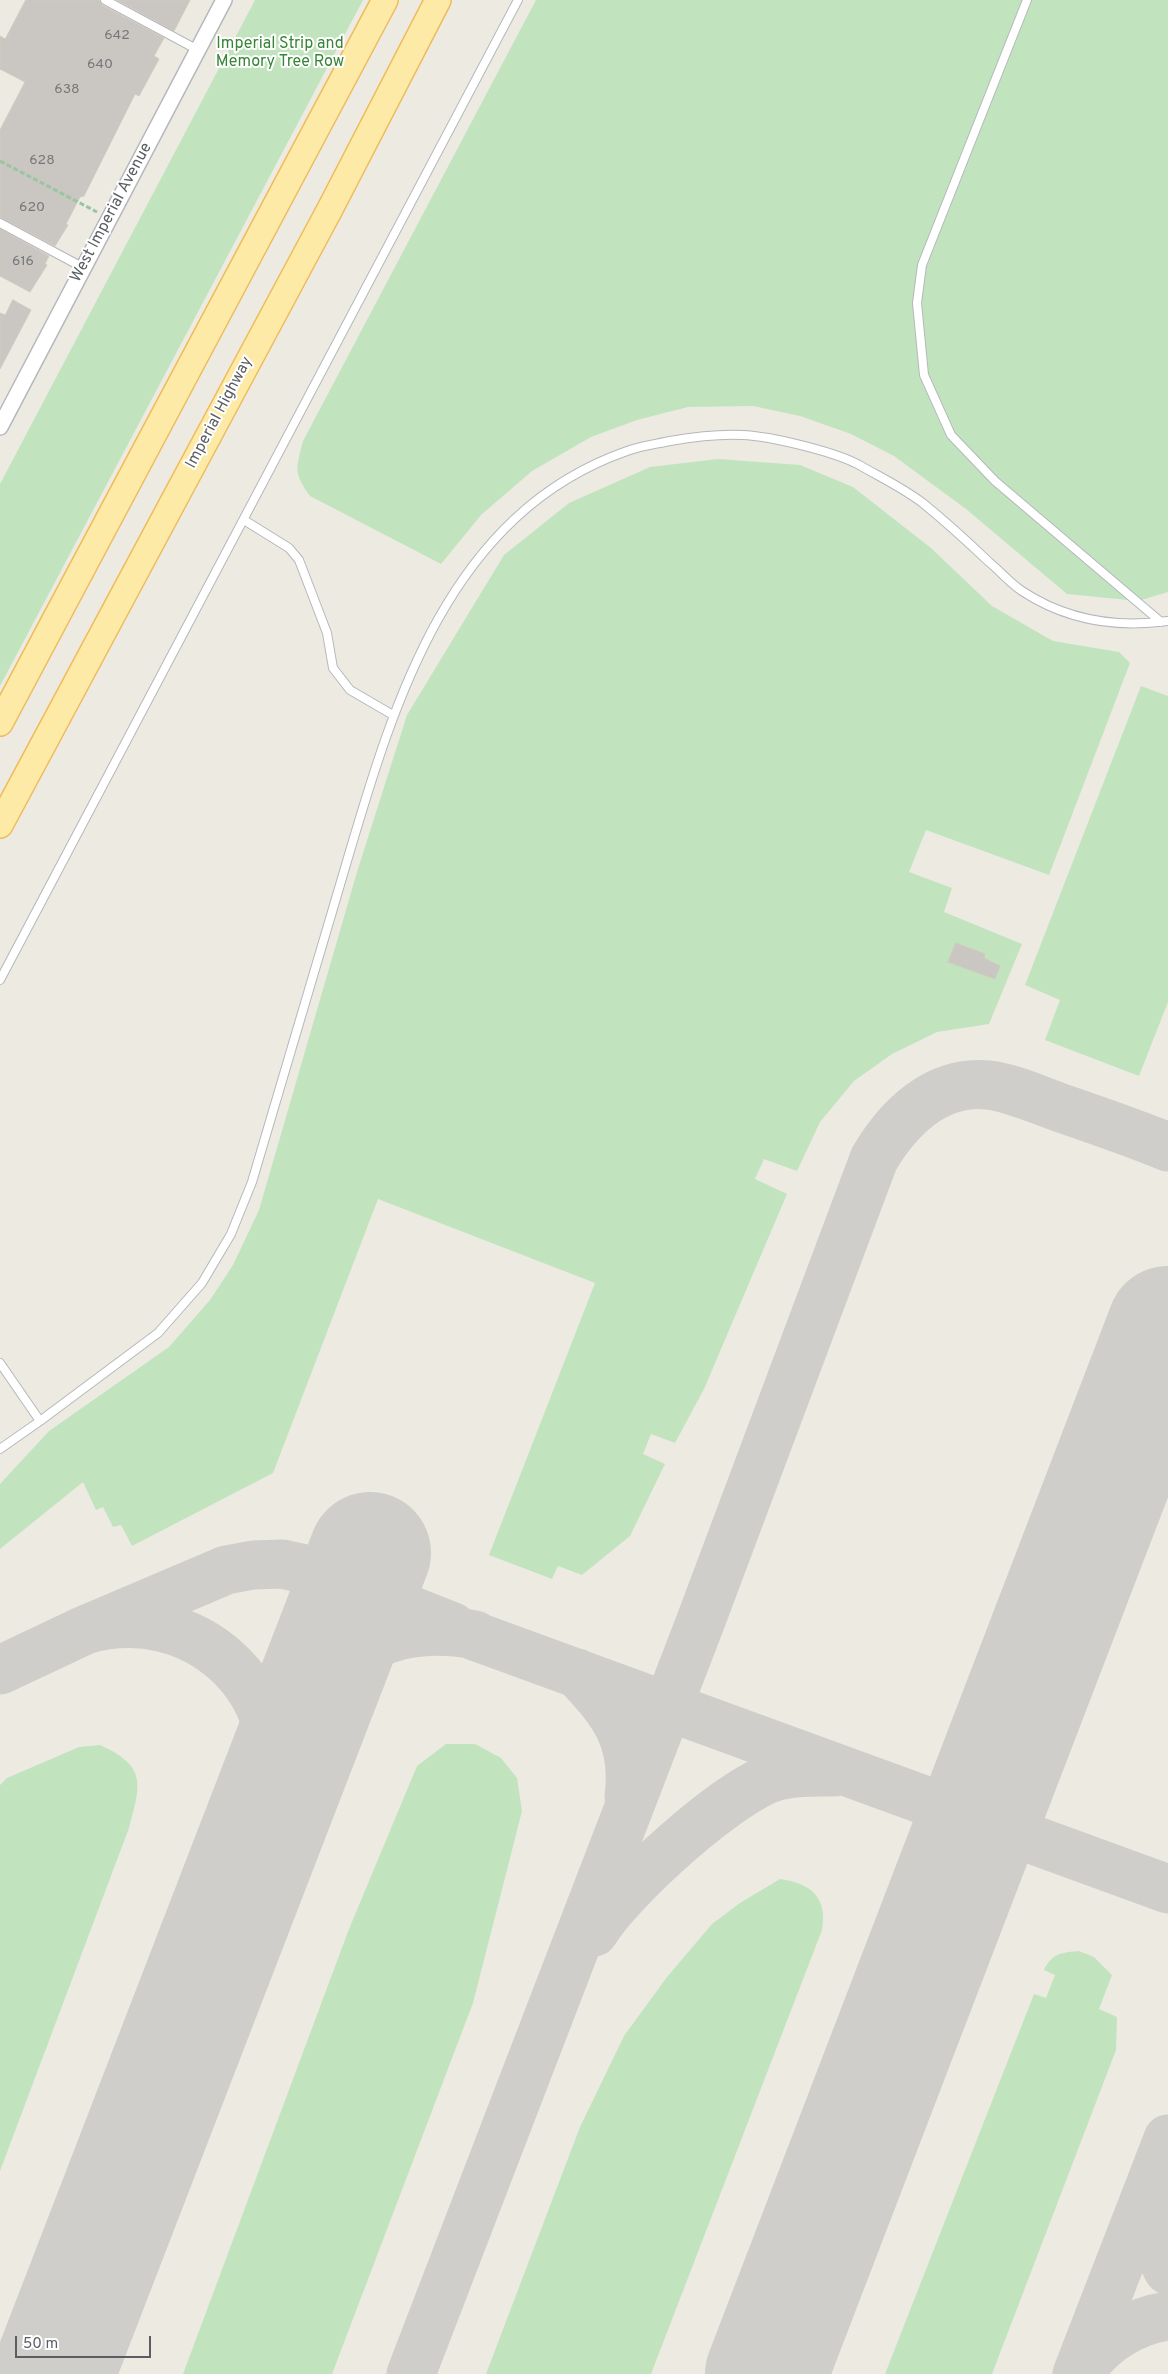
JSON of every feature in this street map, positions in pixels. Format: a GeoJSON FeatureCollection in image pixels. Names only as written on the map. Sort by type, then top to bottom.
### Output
{"type":"FeatureCollection","features":[{"type":"Feature","properties":{"kind":"main road"},"geometry":{"type":"LineString","coordinates":[[0,723],[385,0]]}},
{"type":"Feature","properties":{"kind":"main road","name":"Imperial Highway"},"geometry":{"type":"LineString","coordinates":[[0,825],[330,209],[435,2]]}},
{"type":"Feature","properties":{"kind":"street","name":"West Imperial Avenue"},"geometry":{"type":"LineString","coordinates":[[0,427],[224,0]]}},
{"type":"Feature","properties":{"kind":"lane"},"geometry":{"type":"LineString","coordinates":[[105,0],[198,50]]}},
{"type":"Feature","properties":{"kind":"lane"},"geometry":{"type":"LineString","coordinates":[[0,980],[518,0]]}},
{"type":"Feature","properties":{"kind":"lane"},"geometry":{"type":"LineString","coordinates":[[1027,0],[922,266],[917,303],[924,375],[951,435],[995,481],[1165,621]]}},
{"type":"Feature","properties":{"kind":"lane"},"geometry":{"type":"LineString","coordinates":[[0,223],[84,268]]}},
{"type":"Feature","properties":{"kind":"lane"},"geometry":{"type":"LineString","coordinates":[[0,1449],[158,1333],[202,1283],[231,1234],[252,1182],[367,793],[393,715],[420,652],[449,599],[486,547],[530,504],[579,471],[629,450],[686,438],[743,434],[812,448],[854,462],[920,500],[1020,590],[1056,609],[1094,621],[1141,624],[1165,621]]}},
{"type":"Feature","properties":{"kind":"lane"},"geometry":{"type":"LineString","coordinates":[[244,520],[289,548],[298,560],[327,634],[333,668],[350,690],[393,715]]}},
{"type":"Feature","properties":{"kind":"lane"},"geometry":{"type":"LineString","coordinates":[[0,1363],[40,1421]]}},
{"type":"Feature","properties":{"kind":"path"},"geometry":{"type":"LineString","coordinates":[[0,161],[82,205]]}},
{"type":"Feature","properties":{"kind":"green space","name":"Imperial Strip and Memory Tree Row"},"geometry":{"type":"Polygon","coordinates":[[[255,0],[363,0],[0,686],[0,484],[255,0]]]}},
{"type":"Feature","properties":{"kind":"green space"},"geometry":{"type":"Polygon","coordinates":[[[536,0],[1168,0],[1168,592],[1138,601],[1067,594],[966,509],[894,456],[851,434],[800,416],[753,406],[688,407],[637,420],[591,437],[532,471],[481,515],[441,564],[310,496],[298,475],[298,464],[303,441],[536,0]]]}},
{"type":"Feature","properties":{"kind":"green space"},"geometry":{"type":"Polygon","coordinates":[[[718,459],[800,465],[853,487],[931,548],[992,606],[1053,641],[1119,652],[1130,663],[1049,875],[926,830],[909,872],[952,888],[944,912],[1022,944],[989,1024],[937,1032],[892,1054],[854,1081],[820,1122],[797,1171],[764,1159],[755,1179],[787,1194],[704,1389],[675,1443],[651,1434],[643,1454],[665,1464],[630,1536],[582,1575],[558,1566],[552,1579],[489,1555],[595,1283],[378,1199],[273,1473],[132,1546],[121,1525],[113,1527],[103,1507],[96,1510],[83,1482],[0,1549],[0,1484],[49,1431],[169,1347],[210,1300],[233,1265],[259,1210],[357,872],[407,715],[504,555],[569,503],[650,467],[718,459]]]}},
{"type":"Feature","properties":{"kind":"green space"},"geometry":{"type":"Polygon","coordinates":[[[1141,686],[1168,696],[1168,1002],[1139,1076],[1045,1040],[1060,1000],[1025,985],[1141,686]]]}},
{"type":"Feature","properties":{"kind":"green space"},"geometry":{"type":"Polygon","coordinates":[[[446,1744],[475,1744],[501,1758],[517,1778],[522,1811],[473,2003],[332,2374],[183,2374],[349,1929],[417,1766],[446,1744]]]}},
{"type":"Feature","properties":{"kind":"green space"},"geometry":{"type":"Polygon","coordinates":[[[100,1745],[126,1761],[133,1769],[137,1778],[137,1788],[133,1813],[0,2171],[0,1785],[7,1778],[79,1747],[100,1745]]]}},
{"type":"Feature","properties":{"kind":"green space"},"geometry":{"type":"Polygon","coordinates":[[[780,1879],[800,1884],[815,1894],[820,1901],[822,1909],[822,1930],[651,2374],[486,2374],[580,2127],[624,2036],[667,1977],[712,1924],[740,1903],[780,1879]]]}},
{"type":"Feature","properties":{"kind":"green space"},"geometry":{"type":"Polygon","coordinates":[[[1079,1951],[1094,1957],[1112,1975],[1099,2009],[1117,2017],[1116,2050],[992,2374],[885,2374],[1034,1994],[1046,1998],[1055,1975],[1044,1970],[1054,1957],[1067,1952],[1079,1951]]]}},
{"type":"Feature","properties":{"kind":"building"},"geometry":{"type":"Polygon","coordinates":[[[26,0],[99,0],[102,5],[164,38],[154,56],[159,59],[139,96],[135,94],[84,196],[80,197],[66,224],[68,225],[55,246],[0,217],[0,130],[25,82],[0,69],[0,36],[5,39],[26,0]]]}},
{"type":"Feature","properties":{"kind":"building"},"geometry":{"type":"Polygon","coordinates":[[[117,0],[190,0],[174,31],[117,0]]]}},
{"type":"Feature","properties":{"kind":"building"},"geometry":{"type":"Polygon","coordinates":[[[0,229],[49,256],[45,264],[47,265],[30,292],[0,276],[0,229]]]}},
{"type":"Feature","properties":{"kind":"building"},"geometry":{"type":"Polygon","coordinates":[[[13,300],[31,310],[0,369],[0,313],[5,315],[13,300]]]}},
{"type":"Feature","properties":{"kind":"building"},"geometry":{"type":"Polygon","coordinates":[[[956,943],[985,954],[984,958],[1000,966],[995,979],[948,962],[956,943]]]}},
{"type":"Feature","properties":{"kind":"taxiway"},"geometry":{"type":"LineString","coordinates":[[411,2374],[700,1623],[874,1159],[895,1129],[920,1105],[935,1095],[969,1085],[988,1085],[1017,1092],[1168,1147]]}},
{"type":"Feature","properties":{"kind":"taxiway"},"geometry":{"type":"LineString","coordinates":[[0,1670],[85,1630],[226,1570],[253,1565],[282,1564],[309,1570],[453,1627]]}},
{"type":"Feature","properties":{"kind":"taxiway"},"geometry":{"type":"LineString","coordinates":[[85,1630],[125,1624],[163,1628],[197,1641],[227,1662],[250,1689],[266,1723],[272,1760],[268,1800],[193,2008]]}},
{"type":"Feature","properties":{"kind":"taxiway"},"geometry":{"type":"LineString","coordinates":[[279,1795],[303,1730],[321,1693],[334,1674],[350,1659],[368,1647],[388,1639],[409,1634],[453,1632],[475,1635]]}},
{"type":"Feature","properties":{"kind":"taxiway"},"geometry":{"type":"LineString","coordinates":[[469,1634],[1168,1889]]}},
{"type":"Feature","properties":{"kind":"taxiway"},"geometry":{"type":"LineString","coordinates":[[577,1673],[602,1701],[620,1728],[629,1759],[629,1797]]}},
{"type":"Feature","properties":{"kind":"taxiway"},"geometry":{"type":"LineString","coordinates":[[594,1932],[627,1891],[651,1867],[678,1842],[733,1799],[758,1784],[785,1774],[834,1772]]}},
{"type":"Feature","properties":{"kind":"taxiway"},"geometry":{"type":"LineString","coordinates":[[1077,2374],[1168,2139]]}},
{"type":"Feature","properties":{"kind":"taxiway"},"geometry":{"type":"LineString","coordinates":[[1151,2191],[1151,2212],[1154,2232],[1159,2250],[1168,2270]]}},
{"type":"Feature","properties":{"kind":"taxiway"},"geometry":{"type":"LineString","coordinates":[[1082,2370],[1108,2341],[1119,2334],[1142,2322],[1168,2316]]}},
{"type":"Feature","properties":{"kind":"runway"},"geometry":{"type":"LineString","coordinates":[[766,2374],[1168,1327]]}},
{"type":"Feature","properties":{"kind":"runway"},"geometry":{"type":"LineString","coordinates":[[53,2374],[370,1553]]}}]}
